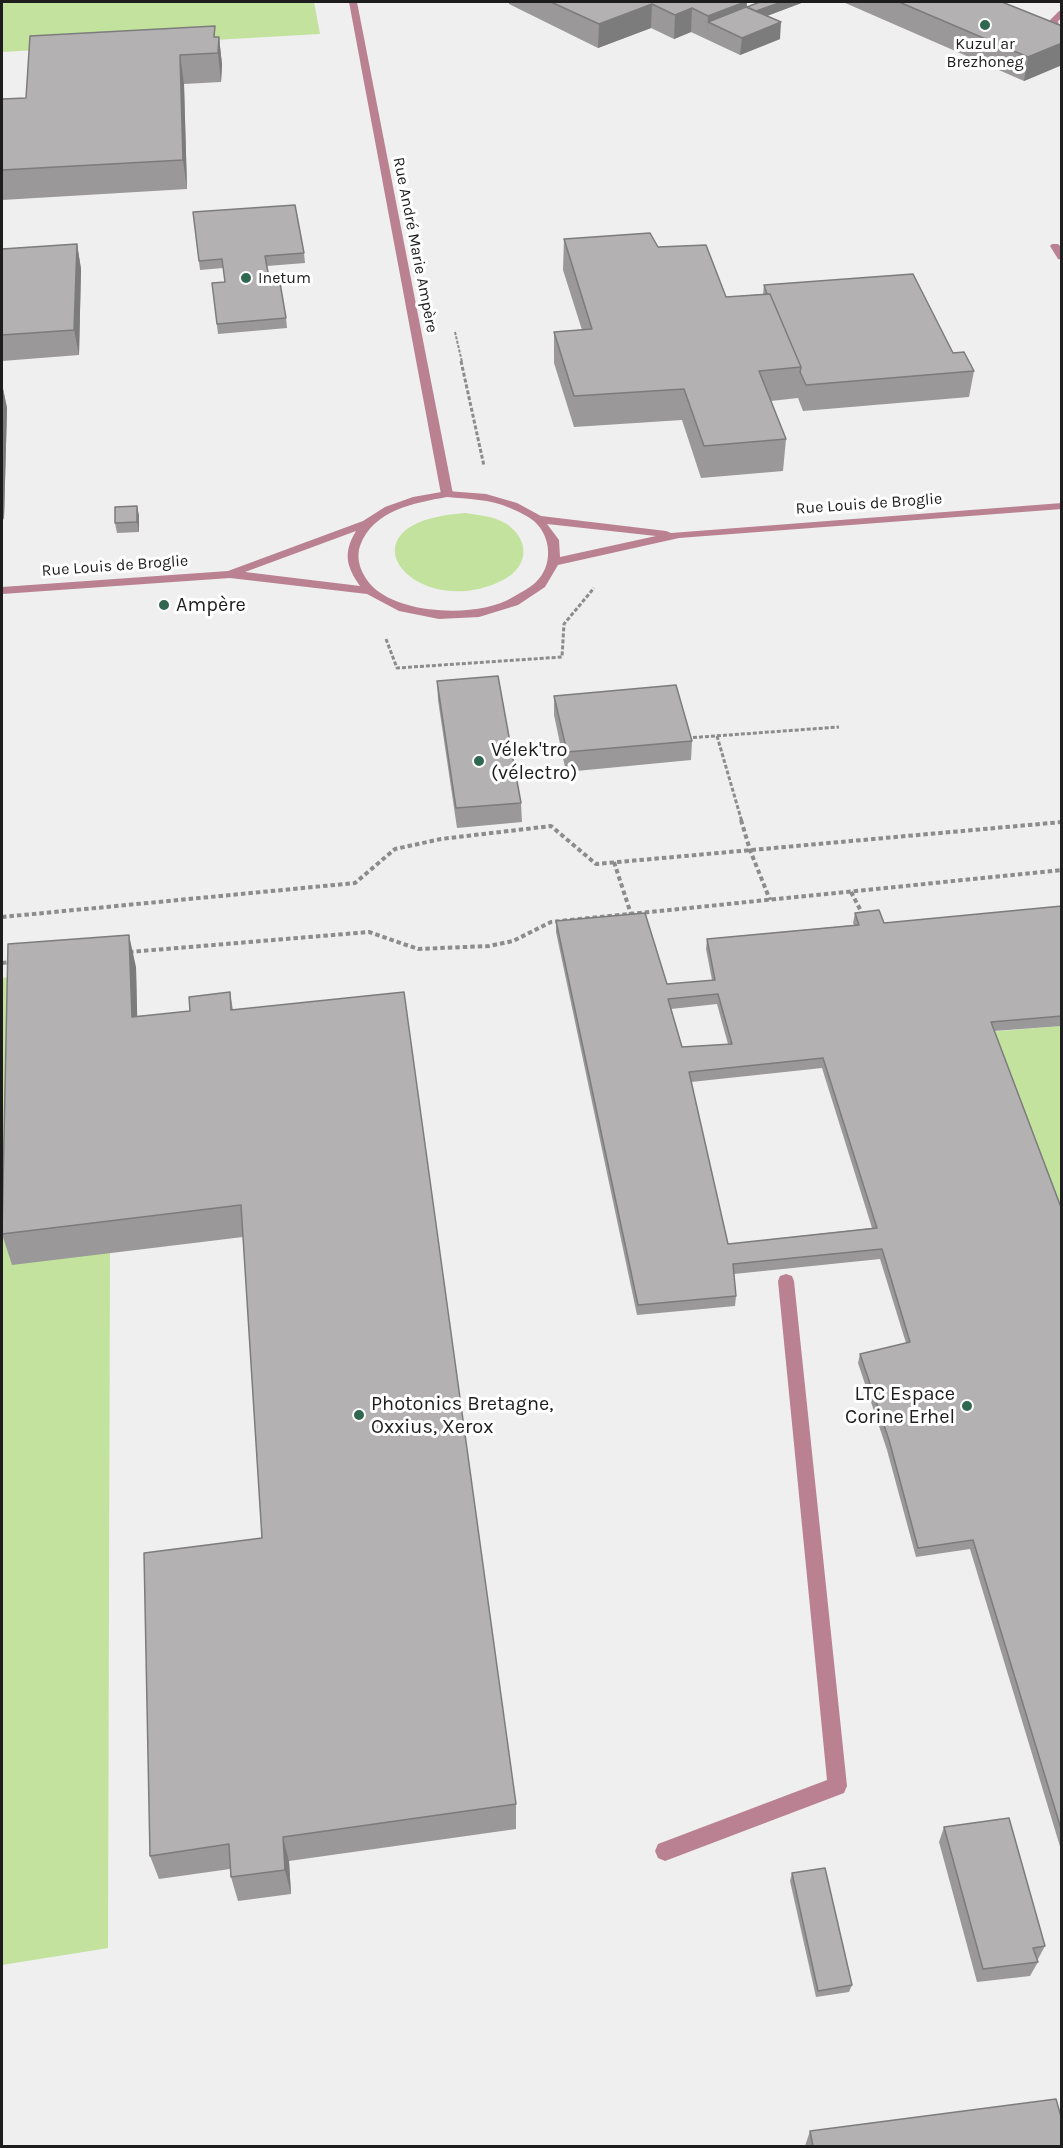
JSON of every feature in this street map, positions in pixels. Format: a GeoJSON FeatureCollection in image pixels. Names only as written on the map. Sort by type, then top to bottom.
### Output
{"type":"FeatureCollection","features":[{"type":"Feature","properties":{"kind":"street","name":"Rue André Marie Ampère"},"geometry":{"type":"LineString","coordinates":[[352,2],[447,494]]}},
{"type":"Feature","properties":{"kind":"street"},"geometry":{"type":"LineString","coordinates":[[1062,13],[1054,20],[1054,27],[1062,37]]}},
{"type":"Feature","properties":{"kind":"street"},"geometry":{"type":"LineString","coordinates":[[1055,246],[1062,256]]}},
{"type":"Feature","properties":{"kind":"street","name":"Rue Louis de Broglie"},"geometry":{"type":"LineString","coordinates":[[230,574],[367,523],[388,508],[417,499],[447,494],[482,496],[513,505],[538,519],[679,535]]}},
{"type":"Feature","properties":{"kind":"street","name":"Rue Louis de Broglie"},"geometry":{"type":"LineString","coordinates":[[2,591],[230,574],[370,591],[403,608],[440,615],[478,613],[514,602],[541,584],[554,562],[679,535],[1062,506]]}},
{"type":"Feature","properties":{"kind":"street"},"geometry":{"type":"LineString","coordinates":[[538,519],[553,540],[554,562]]}},
{"type":"Feature","properties":{"kind":"street","name":"Rue Louis de Broglie"},"geometry":{"type":"LineString","coordinates":[[367,523],[352,545],[353,569],[370,591]]}},
{"type":"Feature","properties":{"kind":"street"},"geometry":{"type":"LineString","coordinates":[[665,1851],[837,1786],[786,1281]]}},
{"type":"Feature","properties":{"kind":"path"},"geometry":{"type":"LineString","coordinates":[[684,738],[839,727]]}},
{"type":"Feature","properties":{"kind":"path"},"geometry":{"type":"LineString","coordinates":[[717,736],[750,850],[771,900]]}},
{"type":"Feature","properties":{"kind":"path"},"geometry":{"type":"LineString","coordinates":[[2,917],[355,883],[395,849],[441,839],[551,826],[596,864],[1062,822]]}},
{"type":"Feature","properties":{"kind":"path"},"geometry":{"type":"LineString","coordinates":[[614,862],[631,914]]}},
{"type":"Feature","properties":{"kind":"path"},"geometry":{"type":"LineString","coordinates":[[120,953],[369,932],[418,949],[489,946],[513,941],[551,922],[1062,870]]}},
{"type":"Feature","properties":{"kind":"path"},"geometry":{"type":"LineString","coordinates":[[851,892],[867,922]]}},
{"type":"Feature","properties":{"kind":"path"},"geometry":{"type":"LineString","coordinates":[[2,963],[13,962]]}},
{"type":"Feature","properties":{"kind":"green space"},"geometry":{"type":"Polygon","coordinates":[[[2,2],[314,2],[320,34],[2,52],[2,2]]]}},
{"type":"Feature","properties":{"kind":"green space"},"geometry":{"type":"Polygon","coordinates":[[[465,513],[500,521],[513,529],[519,537],[524,552],[522,560],[512,574],[503,580],[471,590],[441,590],[417,581],[401,567],[395,550],[402,534],[425,520],[465,513]]]}},
{"type":"Feature","properties":{"kind":"green space"},"geometry":{"type":"Polygon","coordinates":[[[17,976],[12,1264],[110,1252],[108,1948],[2,1965],[2,978],[17,976]]]}},
{"type":"Feature","properties":{"kind":"green space"},"geometry":{"type":"Polygon","coordinates":[[[1061,1026],[1061,1228],[988,1032],[1061,1026]]]}},
{"type":"Feature","properties":{"kind":"building"},"geometry":{"type":"Polygon","coordinates":[[[551,2],[745,2],[708,16],[692,8],[675,15],[652,4],[599,24],[551,2]]]}},
{"type":"Feature","properties":{"kind":"building"},"geometry":{"type":"Polygon","coordinates":[[[760,2],[782,2],[756,11],[747,7],[760,2]]]}},
{"type":"Feature","properties":{"kind":"building"},"geometry":{"type":"Polygon","coordinates":[[[899,2],[1002,2],[1062,26],[1062,43],[1028,57],[899,2]]]}},
{"type":"Feature","properties":{"kind":"building"},"geometry":{"type":"Polygon","coordinates":[[[746,7],[781,22],[742,38],[708,22],[746,7]]]}},
{"type":"Feature","properties":{"kind":"building"},"geometry":{"type":"Polygon","coordinates":[[[215,26],[214,37],[219,37],[218,53],[180,55],[183,160],[2,170],[2,99],[26,98],[30,36],[215,26]]]}},
{"type":"Feature","properties":{"kind":"building","name":"Inetum"},"geometry":{"type":"Polygon","coordinates":[[[295,205],[304,253],[265,256],[269,278],[279,277],[286,318],[217,324],[212,283],[225,282],[222,259],[199,261],[193,212],[295,205]]]}},
{"type":"Feature","properties":{"kind":"building"},"geometry":{"type":"Polygon","coordinates":[[[650,233],[658,247],[706,245],[726,297],[770,294],[801,367],[759,371],[786,439],[704,446],[684,389],[574,396],[554,332],[592,329],[564,239],[650,233]]]}},
{"type":"Feature","properties":{"kind":"building"},"geometry":{"type":"Polygon","coordinates":[[[77,244],[74,330],[2,335],[2,249],[77,244]]]}},
{"type":"Feature","properties":{"kind":"building"},"geometry":{"type":"Polygon","coordinates":[[[913,274],[953,353],[964,352],[974,371],[806,385],[800,372],[801,367],[764,285],[913,274]]]}},
{"type":"Feature","properties":{"kind":"building"},"geometry":{"type":"Polygon","coordinates":[[[137,506],[137,522],[115,523],[115,507],[137,506]]]}},
{"type":"Feature","properties":{"kind":"building","name":"Vélek'tro (vélectro)"},"geometry":{"type":"Polygon","coordinates":[[[498,676],[521,803],[456,808],[437,681],[498,676]]]}},
{"type":"Feature","properties":{"kind":"building"},"geometry":{"type":"Polygon","coordinates":[[[676,685],[692,741],[567,752],[554,696],[676,685]]]}},
{"type":"Feature","properties":{"kind":"building","name":"LTC Espace Corine Erhel"},"geometry":{"type":"Polygon","coordinates":[[[1062,906],[1062,1016],[991,1022],[1062,1210],[1062,1832],[973,1540],[918,1548],[889,1440],[860,1354],[910,1342],[882,1249],[733,1264],[736,1296],[638,1305],[556,921],[645,913],[667,984],[715,980],[707,939],[859,925],[855,913],[879,910],[884,923],[1062,906]],[[718,994],[668,999],[682,1047],[732,1044],[718,994]],[[823,1058],[689,1072],[728,1244],[877,1228],[823,1058]]]}},
{"type":"Feature","properties":{"kind":"building","name":"Photonics Bretagne, Oxxius, Xerox"},"geometry":{"type":"Polygon","coordinates":[[[129,935],[132,1017],[190,1011],[189,997],[230,992],[231,1010],[404,992],[516,1804],[283,1837],[285,1870],[231,1877],[229,1844],[150,1856],[144,1553],[262,1538],[241,1205],[2,1234],[8,944],[129,935]]]}},
{"type":"Feature","properties":{"kind":"building"},"geometry":{"type":"Polygon","coordinates":[[[1009,1818],[1045,1946],[1033,1948],[1038,1962],[983,1969],[944,1827],[1009,1818]]]}},
{"type":"Feature","properties":{"kind":"building"},"geometry":{"type":"Polygon","coordinates":[[[825,1868],[852,1985],[818,1991],[792,1873],[825,1868]]]}},
{"type":"Feature","properties":{"kind":"building"},"geometry":{"type":"Polygon","coordinates":[[[1056,2099],[1062,2120],[1062,2146],[813,2146],[810,2131],[1056,2099]]]}},
{"type":"Feature","properties":{"kind":"place","name":"Kuzul ar Brezhoneg"},"geometry":{"type":"Point","coordinates":[985,25]}},
{"type":"Feature","properties":{"kind":"place","name":"Inetum"},"geometry":{"type":"Point","coordinates":[246,278]}},
{"type":"Feature","properties":{"kind":"place","name":"Ampère"},"geometry":{"type":"Point","coordinates":[164,605]}},
{"type":"Feature","properties":{"kind":"place","name":"Vélek'tro (vélectro)"},"geometry":{"type":"Point","coordinates":[479,761]}},
{"type":"Feature","properties":{"kind":"place","name":"LTC Espace Corine Erhel"},"geometry":{"type":"Point","coordinates":[967,1406]}},
{"type":"Feature","properties":{"kind":"place","name":"Photonics Bretagne, Oxxius, Xerox"},"geometry":{"type":"Point","coordinates":[359,1415]}}]}
